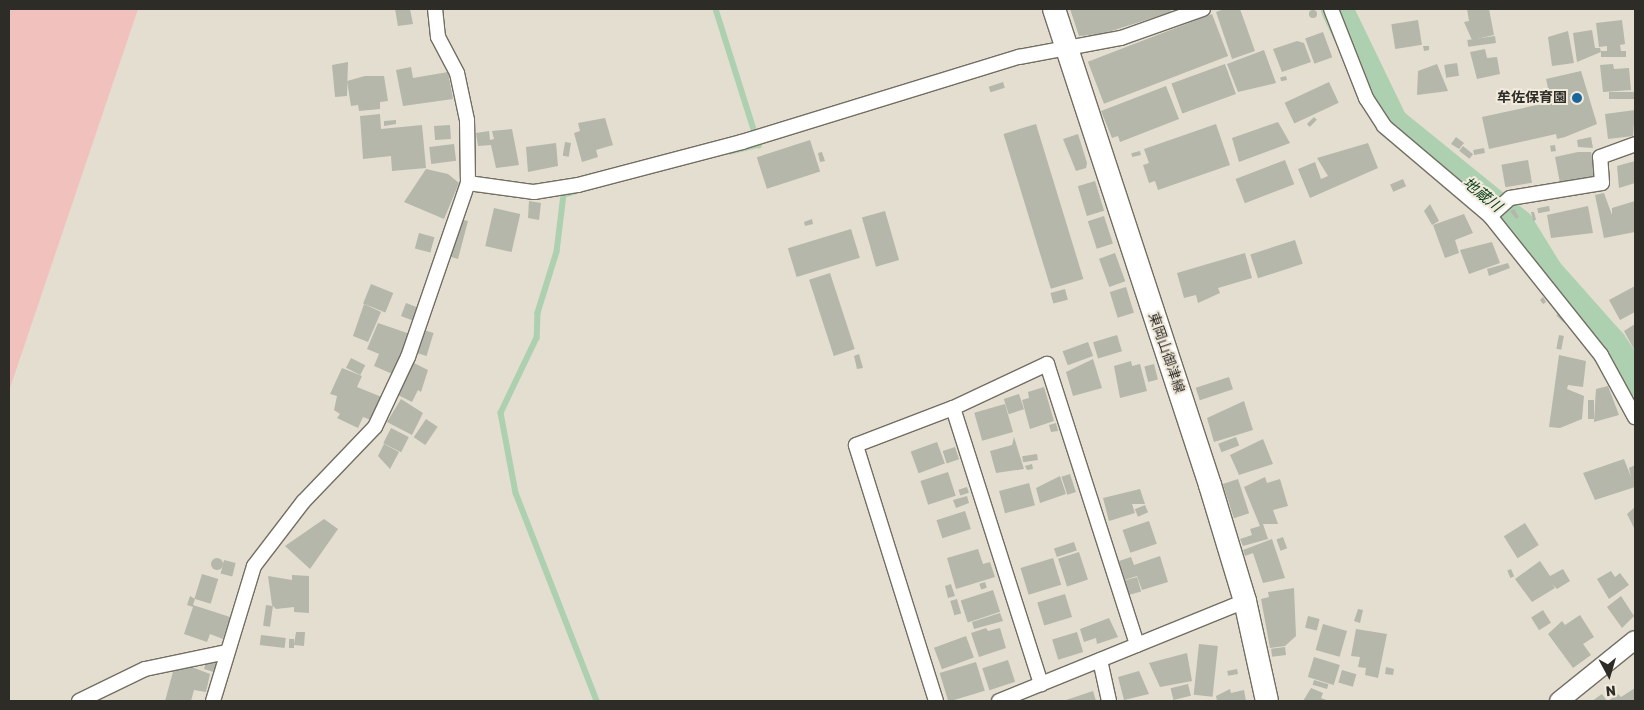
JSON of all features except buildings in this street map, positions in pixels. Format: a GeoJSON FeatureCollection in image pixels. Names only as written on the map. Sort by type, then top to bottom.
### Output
{"type":"FeatureCollection","features":[{"type":"Feature","properties":{"kind":"main road","name":"東岡山御津線"},"geometry":{"type":"LineString","coordinates":[[1054,9],[1245,601],[1267,701]]}},
{"type":"Feature","properties":{"kind":"street"},"geometry":{"type":"LineString","coordinates":[[213,701],[254,566],[303,502],[375,427],[408,357],[468,183],[467,120],[457,73],[438,37],[435,9]]}},
{"type":"Feature","properties":{"kind":"street"},"geometry":{"type":"LineString","coordinates":[[468,183],[534,192],[578,185],[742,142],[1019,57],[1121,38],[1204,9]]}},
{"type":"Feature","properties":{"kind":"street"},"geometry":{"type":"LineString","coordinates":[[1331,9],[1366,98],[1384,126],[1490,216],[1601,355],[1635,417]]}},
{"type":"Feature","properties":{"kind":"street"},"geometry":{"type":"LineString","coordinates":[[1490,216],[1510,198],[1602,183],[1600,157],[1635,144]]}},
{"type":"Feature","properties":{"kind":"street"},"geometry":{"type":"LineString","coordinates":[[936,701],[856,445],[953,408],[1047,364],[1137,645]]}},
{"type":"Feature","properties":{"kind":"street"},"geometry":{"type":"LineString","coordinates":[[953,408],[1041,684]]}},
{"type":"Feature","properties":{"kind":"street"},"geometry":{"type":"LineString","coordinates":[[999,701],[1245,601]]}},
{"type":"Feature","properties":{"kind":"street"},"geometry":{"type":"LineString","coordinates":[[1560,701],[1635,640]]}},
{"type":"Feature","properties":{"kind":"street"},"geometry":{"type":"LineString","coordinates":[[79,701],[145,668],[227,652]]}},
{"type":"Feature","properties":{"kind":"street"},"geometry":{"type":"LineString","coordinates":[[1100,660],[1109,701]]}},
{"type":"Feature","properties":{"kind":"shaded area"},"geometry":{"type":"Polygon","coordinates":[[[9,9],[138,9],[9,391],[9,9]]]}},
{"type":"Feature","properties":{"kind":"waterway"},"geometry":{"type":"LineString","coordinates":[[716,9],[759,145],[731,152]]}},
{"type":"Feature","properties":{"kind":"waterway","name":"地蔵川"},"geometry":{"type":"LineString","coordinates":[[1337,9],[1392,123],[1518,225],[1547,272],[1611,344],[1635,380]]}},
{"type":"Feature","properties":{"kind":"waterway"},"geometry":{"type":"LineString","coordinates":[[575,192],[564,195],[557,252],[538,313],[537,338],[501,413],[516,493],[597,701]]}},
{"type":"Feature","properties":{"kind":"place","name":"牟佐保育園"},"geometry":{"type":"Point","coordinates":[1577,98]}}]}
